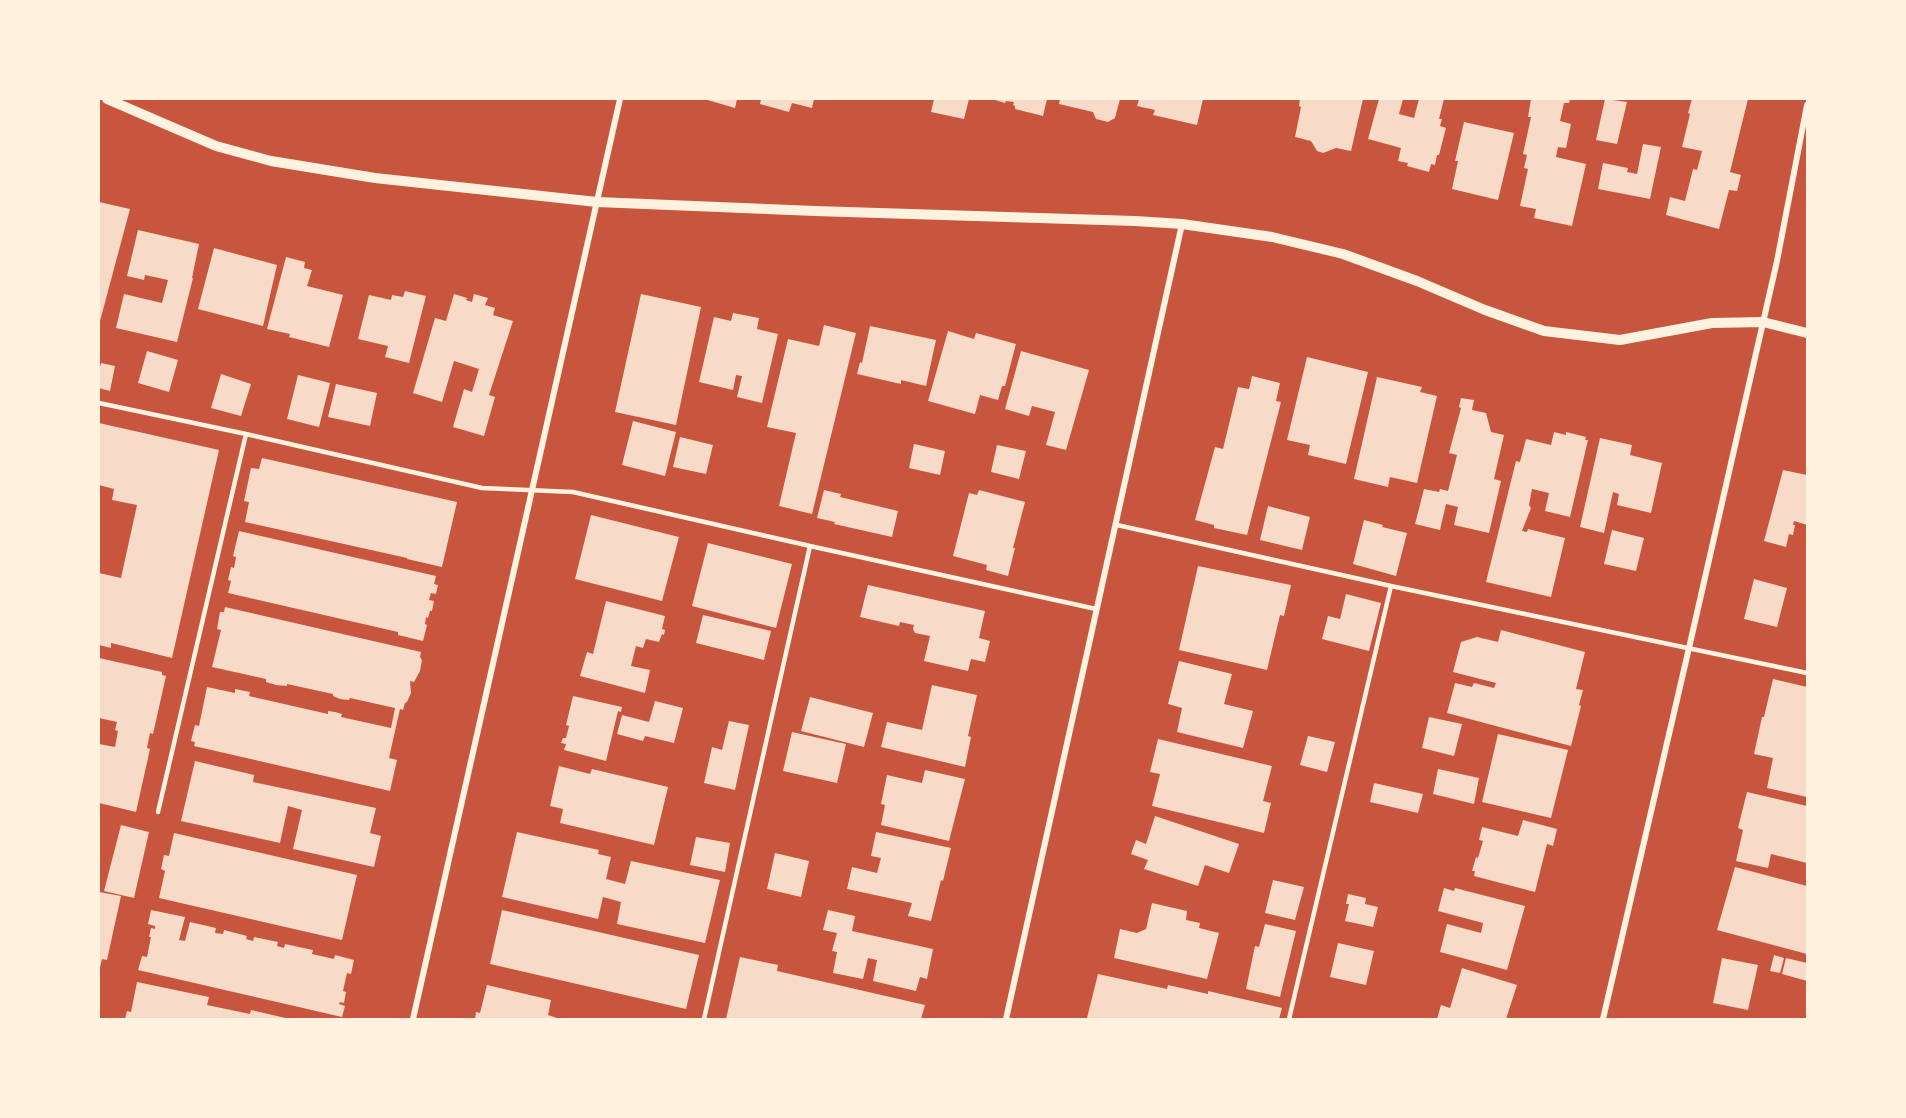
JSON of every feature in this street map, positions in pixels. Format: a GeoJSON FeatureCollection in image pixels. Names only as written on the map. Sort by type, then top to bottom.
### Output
{"type":"FeatureCollection","features":[{"type":"Feature","properties":{"kind":"street"},"geometry":{"type":"LineString","coordinates":[[107,99],[216,146],[271,161],[375,178],[597,201],[1182,224],[1272,237],[1343,254],[1544,331],[1620,340],[1712,323],[1763,322],[1807,333]]}},
{"type":"Feature","properties":{"kind":"street"},"geometry":{"type":"LineString","coordinates":[[412,1019],[620,99]]}},
{"type":"Feature","properties":{"kind":"street"},"geometry":{"type":"LineString","coordinates":[[1603,1019],[1777,261],[1807,105]]}},
{"type":"Feature","properties":{"kind":"street"},"geometry":{"type":"LineString","coordinates":[[1006,1019],[1182,224]]}},
{"type":"Feature","properties":{"kind":"lane"},"geometry":{"type":"LineString","coordinates":[[99,403],[482,488],[573,492],[1096,609]]}},
{"type":"Feature","properties":{"kind":"lane"},"geometry":{"type":"LineString","coordinates":[[158,812],[246,434]]}},
{"type":"Feature","properties":{"kind":"lane"},"geometry":{"type":"LineString","coordinates":[[1117,525],[1391,586],[1807,673]]}},
{"type":"Feature","properties":{"kind":"lane"},"geometry":{"type":"LineString","coordinates":[[704,1019],[810,546]]}},
{"type":"Feature","properties":{"kind":"lane"},"geometry":{"type":"LineString","coordinates":[[1289,1019],[1391,586]]}},
{"type":"Feature","properties":{"kind":"building"},"geometry":{"type":"Polygon","coordinates":[[[704,99],[737,99],[735,108],[704,99]]]}},
{"type":"Feature","properties":{"kind":"building"},"geometry":{"type":"Polygon","coordinates":[[[761,99],[814,99],[812,108],[792,103],[789,112],[760,104],[761,99]]]}},
{"type":"Feature","properties":{"kind":"building"},"geometry":{"type":"Polygon","coordinates":[[[934,99],[969,99],[964,119],[931,112],[934,99]]]}},
{"type":"Feature","properties":{"kind":"building"},"geometry":{"type":"Polygon","coordinates":[[[992,99],[1047,99],[1043,116],[1015,109],[1014,102],[1006,101],[1005,103],[992,99]]]}},
{"type":"Feature","properties":{"kind":"building"},"geometry":{"type":"Polygon","coordinates":[[[1060,99],[1120,99],[1115,118],[1108,122],[1096,119],[1093,112],[1059,104],[1060,99]]]}},
{"type":"Feature","properties":{"kind":"building"},"geometry":{"type":"Polygon","coordinates":[[[1139,99],[1203,99],[1197,125],[1153,115],[1155,110],[1137,106],[1139,99]]]}},
{"type":"Feature","properties":{"kind":"building"},"geometry":{"type":"Polygon","coordinates":[[[1300,99],[1363,99],[1351,151],[1336,148],[1323,153],[1317,151],[1311,141],[1295,137],[1301,107],[1299,106],[1300,99]]]}},
{"type":"Feature","properties":{"kind":"building"},"geometry":{"type":"Polygon","coordinates":[[[1379,99],[1403,99],[1399,114],[1414,118],[1419,99],[1444,99],[1439,119],[1442,119],[1440,126],[1446,128],[1439,155],[1437,155],[1435,165],[1431,164],[1429,172],[1398,161],[1401,148],[1368,139],[1379,99]]]}},
{"type":"Feature","properties":{"kind":"building"},"geometry":{"type":"Polygon","coordinates":[[[1531,99],[1570,99],[1569,103],[1564,103],[1560,121],[1571,124],[1566,148],[1558,147],[1556,157],[1586,164],[1572,226],[1534,218],[1536,209],[1520,206],[1528,169],[1524,168],[1527,155],[1523,154],[1531,117],[1528,117],[1531,99]]]}},
{"type":"Feature","properties":{"kind":"building"},"geometry":{"type":"Polygon","coordinates":[[[1605,99],[1627,102],[1617,144],[1596,140],[1605,99]]]}},
{"type":"Feature","properties":{"kind":"building"},"geometry":{"type":"Polygon","coordinates":[[[1692,99],[1748,99],[1730,172],[1741,175],[1737,191],[1729,190],[1719,229],[1666,215],[1670,197],[1685,201],[1693,169],[1697,170],[1702,151],[1682,147],[1692,99]]]}},
{"type":"Feature","properties":{"kind":"building"},"geometry":{"type":"Polygon","coordinates":[[[1464,122],[1514,133],[1498,200],[1452,189],[1458,161],[1455,161],[1464,122]]]}},
{"type":"Feature","properties":{"kind":"building"},"geometry":{"type":"Polygon","coordinates":[[[1643,144],[1661,147],[1650,199],[1598,189],[1603,163],[1628,168],[1627,172],[1637,174],[1643,144]]]}},
{"type":"Feature","properties":{"kind":"building"},"geometry":{"type":"Polygon","coordinates":[[[99,202],[130,209],[100,321],[99,321],[99,202]]]}},
{"type":"Feature","properties":{"kind":"building"},"geometry":{"type":"Polygon","coordinates":[[[138,230],[199,244],[177,342],[116,328],[124,294],[162,303],[168,280],[145,275],[144,280],[127,276],[138,230]]]}},
{"type":"Feature","properties":{"kind":"building"},"geometry":{"type":"Polygon","coordinates":[[[214,248],[277,265],[263,326],[198,309],[214,248]]]}},
{"type":"Feature","properties":{"kind":"building"},"geometry":{"type":"Polygon","coordinates":[[[286,257],[305,262],[304,268],[312,270],[307,286],[343,295],[329,347],[267,329],[286,257]]]}},
{"type":"Feature","properties":{"kind":"building"},"geometry":{"type":"Polygon","coordinates":[[[405,291],[426,296],[409,363],[385,357],[388,346],[358,339],[369,295],[391,300],[392,295],[403,297],[405,291]]]}},
{"type":"Feature","properties":{"kind":"building"},"geometry":{"type":"Polygon","coordinates":[[[454,294],[472,302],[474,294],[488,298],[485,305],[495,308],[493,315],[513,321],[489,395],[495,397],[484,436],[453,427],[464,389],[472,392],[479,369],[454,361],[442,402],[413,393],[435,318],[446,321],[454,294]]]}},
{"type":"Feature","properties":{"kind":"building"},"geometry":{"type":"Polygon","coordinates":[[[641,294],[701,307],[676,425],[615,412],[641,294]]]}},
{"type":"Feature","properties":{"kind":"building"},"geometry":{"type":"Polygon","coordinates":[[[733,313],[759,318],[757,329],[778,334],[762,403],[737,397],[742,376],[736,375],[733,390],[699,382],[714,317],[731,321],[733,313]]]}},
{"type":"Feature","properties":{"kind":"building"},"geometry":{"type":"Polygon","coordinates":[[[824,325],[856,333],[812,514],[779,506],[796,433],[767,427],[788,339],[819,346],[824,325]]]}},
{"type":"Feature","properties":{"kind":"building"},"geometry":{"type":"Polygon","coordinates":[[[870,326],[936,340],[926,386],[901,380],[901,384],[857,374],[860,362],[862,363],[870,326]]]}},
{"type":"Feature","properties":{"kind":"building"},"geometry":{"type":"Polygon","coordinates":[[[948,331],[974,339],[976,333],[1016,344],[1005,386],[1002,386],[998,400],[980,395],[975,414],[928,401],[948,331]]]}},
{"type":"Feature","properties":{"kind":"building"},"geometry":{"type":"Polygon","coordinates":[[[147,351],[178,360],[169,392],[138,383],[147,351]]]}},
{"type":"Feature","properties":{"kind":"building"},"geometry":{"type":"Polygon","coordinates":[[[1021,351],[1089,370],[1066,450],[1046,445],[1055,412],[1032,406],[1029,416],[1005,409],[1021,351]]]}},
{"type":"Feature","properties":{"kind":"building"},"geometry":{"type":"Polygon","coordinates":[[[1307,357],[1368,372],[1346,464],[1308,455],[1310,445],[1287,440],[1307,357]]]}},
{"type":"Feature","properties":{"kind":"building"},"geometry":{"type":"Polygon","coordinates":[[[101,363],[115,366],[110,391],[99,388],[101,363]]]}},
{"type":"Feature","properties":{"kind":"building"},"geometry":{"type":"Polygon","coordinates":[[[221,374],[251,384],[241,416],[211,408],[221,374]]]}},
{"type":"Feature","properties":{"kind":"building"},"geometry":{"type":"Polygon","coordinates":[[[298,375],[330,383],[319,427],[287,419],[298,375]]]}},
{"type":"Feature","properties":{"kind":"building"},"geometry":{"type":"Polygon","coordinates":[[[1252,376],[1280,383],[1276,401],[1281,402],[1247,535],[1214,528],[1214,525],[1195,520],[1215,447],[1223,449],[1238,387],[1249,389],[1252,376]]]}},
{"type":"Feature","properties":{"kind":"building"},"geometry":{"type":"Polygon","coordinates":[[[1377,377],[1422,387],[1420,392],[1437,396],[1417,483],[1390,477],[1388,487],[1354,479],[1377,377]]]}},
{"type":"Feature","properties":{"kind":"building"},"geometry":{"type":"Polygon","coordinates":[[[336,384],[377,393],[370,426],[328,417],[336,384]]]}},
{"type":"Feature","properties":{"kind":"building"},"geometry":{"type":"Polygon","coordinates":[[[1461,398],[1474,400],[1472,410],[1486,413],[1491,432],[1504,435],[1494,479],[1501,481],[1489,533],[1454,525],[1458,507],[1446,504],[1440,530],[1415,524],[1424,489],[1448,491],[1457,455],[1449,453],[1461,408],[1459,407],[1461,398]]]}},
{"type":"Feature","properties":{"kind":"building"},"geometry":{"type":"Polygon","coordinates":[[[633,421],[676,432],[665,476],[622,465],[633,421]]]}},
{"type":"Feature","properties":{"kind":"building"},"geometry":{"type":"Polygon","coordinates":[[[99,423],[219,450],[172,658],[111,643],[111,648],[99,645],[99,573],[121,578],[137,505],[112,500],[114,489],[99,485],[99,423]]]}},
{"type":"Feature","properties":{"kind":"building"},"geometry":{"type":"Polygon","coordinates":[[[1554,432],[1566,435],[1566,432],[1586,437],[1585,440],[1588,440],[1570,517],[1545,511],[1549,493],[1532,489],[1529,505],[1531,508],[1522,531],[1527,532],[1528,529],[1565,538],[1551,597],[1486,582],[1516,461],[1520,462],[1526,439],[1551,445],[1554,432]]]}},
{"type":"Feature","properties":{"kind":"building"},"geometry":{"type":"Polygon","coordinates":[[[680,437],[713,445],[706,474],[673,467],[680,437]]]}},
{"type":"Feature","properties":{"kind":"building"},"geometry":{"type":"Polygon","coordinates":[[[1600,438],[1632,445],[1630,455],[1662,463],[1651,513],[1617,505],[1619,494],[1613,492],[1604,533],[1580,527],[1600,438]]]}},
{"type":"Feature","properties":{"kind":"building"},"geometry":{"type":"Polygon","coordinates":[[[914,444],[945,451],[940,475],[909,468],[914,444]]]}},
{"type":"Feature","properties":{"kind":"building"},"geometry":{"type":"Polygon","coordinates":[[[997,445],[1026,451],[1019,479],[991,472],[997,445]]]}},
{"type":"Feature","properties":{"kind":"building"},"geometry":{"type":"Polygon","coordinates":[[[262,458],[457,502],[442,567],[245,522],[249,502],[244,501],[251,468],[259,469],[262,458]]]}},
{"type":"Feature","properties":{"kind":"building"},"geometry":{"type":"Polygon","coordinates":[[[1783,470],[1807,475],[1807,525],[1794,521],[1793,535],[1789,534],[1786,547],[1764,541],[1783,470]]]}},
{"type":"Feature","properties":{"kind":"building"},"geometry":{"type":"Polygon","coordinates":[[[824,490],[841,494],[840,497],[898,511],[892,537],[817,518],[824,490]]]}},
{"type":"Feature","properties":{"kind":"building"},"geometry":{"type":"Polygon","coordinates":[[[979,490],[1025,502],[1008,576],[986,570],[987,565],[953,556],[969,493],[977,495],[979,490]]]}},
{"type":"Feature","properties":{"kind":"building"},"geometry":{"type":"Polygon","coordinates":[[[1268,506],[1310,517],[1302,550],[1260,540],[1268,506]]]}},
{"type":"Feature","properties":{"kind":"building"},"geometry":{"type":"Polygon","coordinates":[[[591,515],[679,537],[662,601],[575,579],[591,515]]]}},
{"type":"Feature","properties":{"kind":"building"},"geometry":{"type":"Polygon","coordinates":[[[1364,520],[1407,533],[1396,576],[1353,564],[1364,520]]]}},
{"type":"Feature","properties":{"kind":"building"},"geometry":{"type":"Polygon","coordinates":[[[1612,530],[1644,538],[1636,571],[1604,564],[1612,530]]]}},
{"type":"Feature","properties":{"kind":"building"},"geometry":{"type":"Polygon","coordinates":[[[239,531],[436,576],[434,584],[438,585],[436,594],[431,593],[429,600],[434,601],[432,611],[428,618],[426,617],[425,624],[427,625],[423,641],[398,635],[398,632],[228,593],[231,581],[228,580],[231,567],[234,568],[236,557],[233,556],[239,531]]]}},
{"type":"Feature","properties":{"kind":"building"},"geometry":{"type":"Polygon","coordinates":[[[708,543],[792,564],[776,628],[692,606],[708,543]]]}},
{"type":"Feature","properties":{"kind":"building"},"geometry":{"type":"Polygon","coordinates":[[[1198,566],[1291,585],[1284,616],[1280,615],[1267,670],[1179,650],[1198,566]]]}},
{"type":"Feature","properties":{"kind":"building"},"geometry":{"type":"Polygon","coordinates":[[[1754,579],[1787,588],[1777,627],[1744,619],[1754,579]]]}},
{"type":"Feature","properties":{"kind":"building"},"geometry":{"type":"Polygon","coordinates":[[[868,585],[985,611],[979,638],[990,641],[985,662],[971,659],[968,671],[924,661],[930,636],[915,633],[914,625],[900,622],[899,626],[860,617],[868,585]]]}},
{"type":"Feature","properties":{"kind":"building"},"geometry":{"type":"Polygon","coordinates":[[[1346,594],[1381,603],[1369,651],[1322,639],[1328,616],[1340,619],[1346,594]]]}},
{"type":"Feature","properties":{"kind":"building"},"geometry":{"type":"Polygon","coordinates":[[[606,601],[665,616],[662,629],[665,630],[664,635],[662,634],[659,642],[646,639],[643,648],[636,646],[631,666],[650,670],[645,693],[580,676],[587,652],[593,654],[606,601]]]}},
{"type":"Feature","properties":{"kind":"building"},"geometry":{"type":"Polygon","coordinates":[[[225,607],[421,652],[420,671],[414,682],[410,681],[411,693],[403,710],[400,709],[389,758],[397,760],[390,791],[194,746],[195,742],[191,741],[195,725],[199,726],[207,687],[235,693],[235,689],[250,692],[249,696],[328,714],[328,711],[335,712],[342,714],[341,717],[391,728],[395,708],[350,698],[349,700],[340,699],[333,694],[287,684],[287,686],[276,685],[266,682],[266,679],[212,667],[221,630],[217,629],[220,612],[224,612],[225,607]]]}},
{"type":"Feature","properties":{"kind":"building"},"geometry":{"type":"Polygon","coordinates":[[[703,615],[771,631],[764,660],[696,643],[703,615]]]}},
{"type":"Feature","properties":{"kind":"building"},"geometry":{"type":"Polygon","coordinates":[[[1501,630],[1585,652],[1576,689],[1583,690],[1579,705],[1581,706],[1571,746],[1447,713],[1455,683],[1472,687],[1474,683],[1494,688],[1496,683],[1453,672],[1461,642],[1477,637],[1498,642],[1501,630]]]}},
{"type":"Feature","properties":{"kind":"building"},"geometry":{"type":"Polygon","coordinates":[[[99,658],[162,672],[162,675],[166,676],[153,734],[150,733],[147,748],[150,749],[136,812],[99,803],[99,744],[115,747],[118,731],[115,730],[117,722],[99,718],[99,658]]]}},
{"type":"Feature","properties":{"kind":"building"},"geometry":{"type":"Polygon","coordinates":[[[1179,661],[1232,674],[1224,704],[1253,711],[1243,748],[1177,732],[1182,708],[1168,704],[1179,661]]]}},
{"type":"Feature","properties":{"kind":"building"},"geometry":{"type":"Polygon","coordinates":[[[1773,679],[1807,687],[1807,797],[1767,788],[1773,758],[1754,754],[1773,679]]]}},
{"type":"Feature","properties":{"kind":"building"},"geometry":{"type":"Polygon","coordinates":[[[932,685],[977,695],[968,736],[971,737],[965,767],[881,747],[887,722],[922,730],[932,685]]]}},
{"type":"Feature","properties":{"kind":"building"},"geometry":{"type":"Polygon","coordinates":[[[573,696],[622,707],[621,712],[618,711],[606,761],[564,750],[566,744],[561,743],[563,738],[566,738],[569,726],[566,725],[573,696]]]}},
{"type":"Feature","properties":{"kind":"building"},"geometry":{"type":"Polygon","coordinates":[[[810,697],[873,713],[864,747],[801,731],[810,697]]]}},
{"type":"Feature","properties":{"kind":"building"},"geometry":{"type":"Polygon","coordinates":[[[655,701],[683,708],[674,743],[645,736],[643,741],[617,734],[622,715],[649,722],[655,701]]]}},
{"type":"Feature","properties":{"kind":"building"},"geometry":{"type":"Polygon","coordinates":[[[1429,717],[1462,724],[1454,756],[1422,748],[1429,717]]]}},
{"type":"Feature","properties":{"kind":"building"},"geometry":{"type":"Polygon","coordinates":[[[729,721],[749,725],[735,790],[704,783],[712,747],[722,750],[729,721]]]}},
{"type":"Feature","properties":{"kind":"building"},"geometry":{"type":"Polygon","coordinates":[[[792,732],[846,744],[837,783],[783,771],[792,732]]]}},
{"type":"Feature","properties":{"kind":"building"},"geometry":{"type":"Polygon","coordinates":[[[1498,734],[1568,750],[1551,818],[1482,802],[1498,734]]]}},
{"type":"Feature","properties":{"kind":"building"},"geometry":{"type":"Polygon","coordinates":[[[1308,736],[1335,742],[1327,772],[1300,765],[1308,736]]]}},
{"type":"Feature","properties":{"kind":"building"},"geometry":{"type":"Polygon","coordinates":[[[1158,739],[1272,766],[1263,801],[1271,803],[1264,833],[1152,806],[1160,774],[1150,772],[1158,739]]]}},
{"type":"Feature","properties":{"kind":"building"},"geometry":{"type":"Polygon","coordinates":[[[195,761],[254,775],[253,782],[376,808],[370,833],[381,836],[374,867],[293,849],[302,810],[288,806],[280,843],[181,821],[195,761]]]}},
{"type":"Feature","properties":{"kind":"building"},"geometry":{"type":"Polygon","coordinates":[[[559,766],[590,774],[592,769],[668,787],[654,845],[560,823],[563,809],[550,806],[559,766]]]}},
{"type":"Feature","properties":{"kind":"building"},"geometry":{"type":"Polygon","coordinates":[[[1438,769],[1479,778],[1474,804],[1433,794],[1438,769]]]}},
{"type":"Feature","properties":{"kind":"building"},"geometry":{"type":"Polygon","coordinates":[[[925,770],[965,779],[949,841],[881,825],[885,805],[881,804],[887,775],[922,783],[925,770]]]}},
{"type":"Feature","properties":{"kind":"building"},"geometry":{"type":"Polygon","coordinates":[[[1374,783],[1423,794],[1418,813],[1370,802],[1374,783]]]}},
{"type":"Feature","properties":{"kind":"building"},"geometry":{"type":"Polygon","coordinates":[[[1747,792],[1807,806],[1807,863],[1771,854],[1768,868],[1736,861],[1743,830],[1738,828],[1747,792]]]}},
{"type":"Feature","properties":{"kind":"building"},"geometry":{"type":"Polygon","coordinates":[[[1155,816],[1239,844],[1229,873],[1205,865],[1198,886],[1144,869],[1148,860],[1131,854],[1136,840],[1146,844],[1155,816]]]}},
{"type":"Feature","properties":{"kind":"building"},"geometry":{"type":"Polygon","coordinates":[[[1523,820],[1557,829],[1553,846],[1547,844],[1535,892],[1474,876],[1475,871],[1472,871],[1483,841],[1479,840],[1482,827],[1518,836],[1523,820]]]}},
{"type":"Feature","properties":{"kind":"building"},"geometry":{"type":"Polygon","coordinates":[[[121,825],[149,832],[134,898],[104,891],[121,825]]]}},
{"type":"Feature","properties":{"kind":"building"},"geometry":{"type":"Polygon","coordinates":[[[517,832],[599,850],[598,854],[611,857],[606,879],[625,884],[631,861],[720,880],[705,943],[617,924],[621,902],[603,897],[598,919],[502,897],[517,832]]]}},
{"type":"Feature","properties":{"kind":"building"},"geometry":{"type":"Polygon","coordinates":[[[876,832],[951,848],[931,921],[908,916],[912,903],[847,889],[852,867],[877,873],[881,858],[871,856],[876,832]]]}},
{"type":"Feature","properties":{"kind":"building"},"geometry":{"type":"Polygon","coordinates":[[[174,833],[357,875],[342,940],[159,898],[165,871],[161,869],[164,855],[169,856],[174,833]]]}},
{"type":"Feature","properties":{"kind":"building"},"geometry":{"type":"Polygon","coordinates":[[[696,837],[730,843],[725,872],[690,865],[696,837]]]}},
{"type":"Feature","properties":{"kind":"building"},"geometry":{"type":"Polygon","coordinates":[[[775,853],[809,861],[801,897],[767,889],[775,853]]]}},
{"type":"Feature","properties":{"kind":"building"},"geometry":{"type":"Polygon","coordinates":[[[1735,867],[1807,886],[1807,954],[1717,930],[1735,867]]]}},
{"type":"Feature","properties":{"kind":"building"},"geometry":{"type":"Polygon","coordinates":[[[1273,880],[1304,887],[1295,920],[1265,913],[1273,880]]]}},
{"type":"Feature","properties":{"kind":"building"},"geometry":{"type":"Polygon","coordinates":[[[1444,888],[1454,891],[1455,888],[1525,906],[1507,970],[1440,952],[1447,924],[1481,933],[1483,923],[1438,911],[1444,888]]]}},
{"type":"Feature","properties":{"kind":"building"},"geometry":{"type":"Polygon","coordinates":[[[99,892],[121,896],[107,960],[102,959],[100,968],[99,892]]]}},
{"type":"Feature","properties":{"kind":"building"},"geometry":{"type":"Polygon","coordinates":[[[1348,894],[1366,898],[1365,904],[1378,907],[1373,927],[1345,921],[1349,904],[1346,904],[1348,894]]]}},
{"type":"Feature","properties":{"kind":"building"},"geometry":{"type":"Polygon","coordinates":[[[1152,903],[1187,911],[1186,920],[1200,923],[1199,928],[1219,933],[1207,979],[1114,958],[1120,929],[1137,933],[1146,929],[1152,903]]]}},
{"type":"Feature","properties":{"kind":"building"},"geometry":{"type":"Polygon","coordinates":[[[151,910],[185,917],[179,940],[185,941],[190,922],[216,928],[215,933],[223,934],[224,930],[247,936],[246,939],[253,941],[254,937],[278,942],[277,946],[284,948],[285,944],[313,950],[312,954],[334,959],[335,955],[354,960],[351,974],[347,973],[343,991],[346,992],[344,1003],[339,1004],[345,1006],[342,1017],[138,970],[142,956],[147,957],[151,928],[155,929],[155,926],[148,924],[151,910]]]}},
{"type":"Feature","properties":{"kind":"building"},"geometry":{"type":"Polygon","coordinates":[[[502,910],[699,955],[686,1009],[490,964],[502,910]]]}},
{"type":"Feature","properties":{"kind":"building"},"geometry":{"type":"Polygon","coordinates":[[[828,910],[855,916],[852,931],[933,949],[927,979],[920,977],[916,991],[873,981],[877,960],[868,958],[863,979],[833,973],[837,952],[832,951],[837,933],[823,930],[828,910]]]}},
{"type":"Feature","properties":{"kind":"building"},"geometry":{"type":"Polygon","coordinates":[[[1265,924],[1296,931],[1280,997],[1246,989],[1255,946],[1259,947],[1265,924]]]}},
{"type":"Feature","properties":{"kind":"building"},"geometry":{"type":"Polygon","coordinates":[[[1338,943],[1374,951],[1366,985],[1330,977],[1338,943]]]}},
{"type":"Feature","properties":{"kind":"building"},"geometry":{"type":"Polygon","coordinates":[[[1774,955],[1784,958],[1780,973],[1770,971],[1774,955]]]}},
{"type":"Feature","properties":{"kind":"building"},"geometry":{"type":"Polygon","coordinates":[[[740,957],[778,965],[777,971],[925,1005],[921,1019],[726,1019],[740,957]]]}},
{"type":"Feature","properties":{"kind":"building"},"geometry":{"type":"Polygon","coordinates":[[[1722,958],[1758,965],[1748,1010],[1713,1003],[1722,958]]]}},
{"type":"Feature","properties":{"kind":"building"},"geometry":{"type":"Polygon","coordinates":[[[1786,958],[1807,963],[1807,981],[1782,974],[1786,958]]]}},
{"type":"Feature","properties":{"kind":"building"},"geometry":{"type":"Polygon","coordinates":[[[1462,968],[1517,985],[1506,1019],[1437,1019],[1441,1005],[1450,1008],[1462,968]]]}},
{"type":"Feature","properties":{"kind":"building"},"geometry":{"type":"Polygon","coordinates":[[[1098,974],[1167,989],[1168,985],[1208,994],[1208,991],[1282,1008],[1279,1019],[1091,1019],[1087,1018],[1098,974]]]}},
{"type":"Feature","properties":{"kind":"building"},"geometry":{"type":"Polygon","coordinates":[[[137,982],[209,997],[207,1005],[250,1014],[251,1010],[290,1019],[125,1019],[127,1011],[131,1012],[137,982]]]}},
{"type":"Feature","properties":{"kind":"building"},"geometry":{"type":"Polygon","coordinates":[[[487,985],[551,1000],[548,1015],[560,1019],[475,1019],[476,1012],[480,1013],[487,985]]]}}]}
